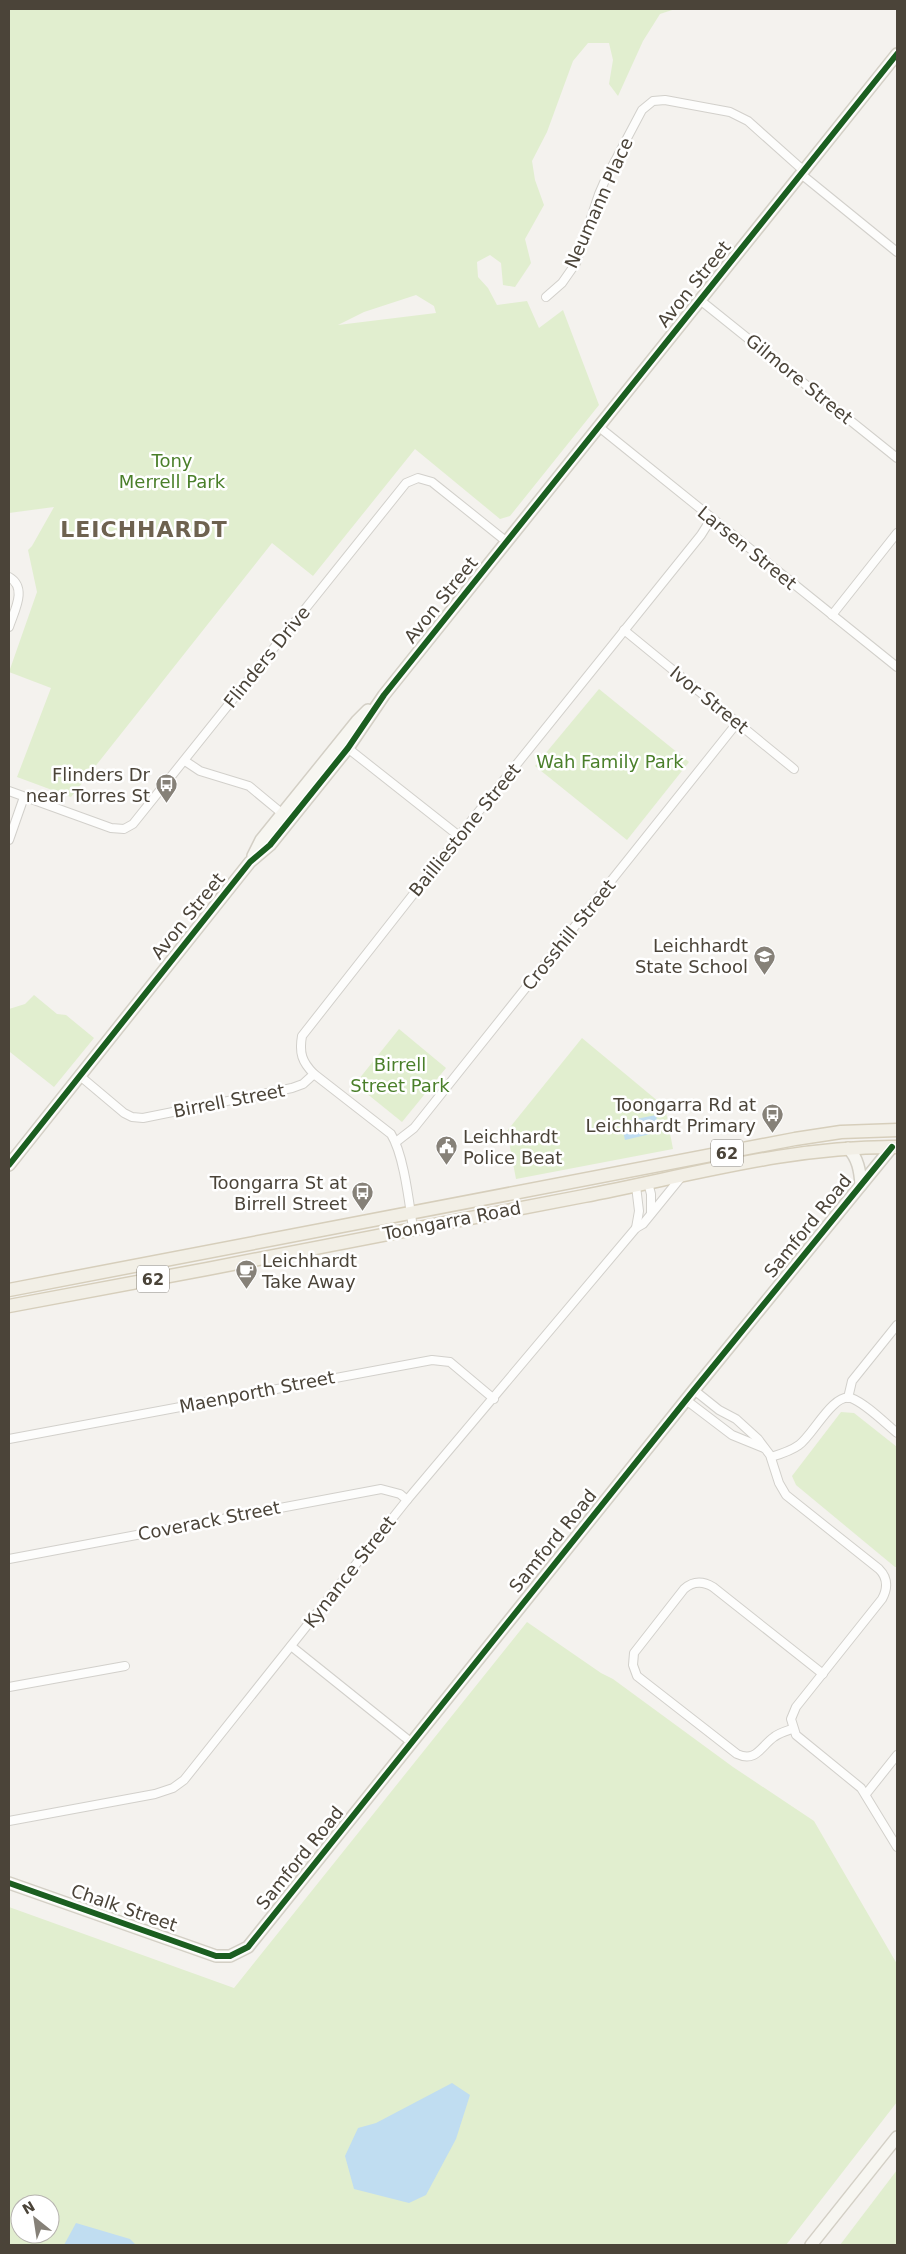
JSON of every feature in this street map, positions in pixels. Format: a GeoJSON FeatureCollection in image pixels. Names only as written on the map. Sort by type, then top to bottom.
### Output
{"type":"FeatureCollection","features":[{"type":"Feature","properties":{"kind":"main road","name":"Toongarra Road"},"geometry":{"type":"LineString","coordinates":[[9,1290],[804,1137],[841,1132],[897,1130]]}},
{"type":"Feature","properties":{"kind":"main road","name":"Toongarra Road"},"geometry":{"type":"LineString","coordinates":[[9,1306],[636,1186],[786,1154],[896,1143]]}},
{"type":"Feature","properties":{"kind":"main road"},"geometry":{"type":"LineString","coordinates":[[640,1170],[648,1183]]}},
{"type":"Feature","properties":{"kind":"main road"},"geometry":{"type":"LineString","coordinates":[[636,1186],[640,1170]]}},
{"type":"Feature","properties":{"kind":"street","name":"Avon Street"},"geometry":{"type":"LineString","coordinates":[[9,1164],[250,862],[261,840],[286,816],[344,745],[357,721],[384,695],[802,172],[896,59]]}},
{"type":"Feature","properties":{"kind":"street","name":"Neumann Place"},"geometry":{"type":"LineString","coordinates":[[546,297],[562,283],[576,263],[606,178],[642,110],[653,101],[665,100],[730,112],[748,120],[802,172],[897,252]]}},
{"type":"Feature","properties":{"kind":"street","name":"Gilmore Street"},"geometry":{"type":"LineString","coordinates":[[700,300],[897,458]]}},
{"type":"Feature","properties":{"kind":"street","name":"Larsen Street"},"geometry":{"type":"LineString","coordinates":[[599,427],[897,667]]}},
{"type":"Feature","properties":{"kind":"street","name":"Flinders Drive"},"geometry":{"type":"LineString","coordinates":[[9,791],[111,828],[124,829],[132,824],[406,483],[418,478],[432,482],[507,542]]}},
{"type":"Feature","properties":{"kind":"street","name":"Bailliestone Street"},"geometry":{"type":"LineString","coordinates":[[314,1074],[304,1064],[300,1050],[302,1036],[459,836],[701,536],[711,519]]}},
{"type":"Feature","properties":{"kind":"street"},"geometry":{"type":"LineString","coordinates":[[832,615],[897,532]]}},
{"type":"Feature","properties":{"kind":"street"},"geometry":{"type":"LineString","coordinates":[[9,577],[16,583],[19,595],[9,626]]}},
{"type":"Feature","properties":{"kind":"street","name":"Ivor Street"},"geometry":{"type":"LineString","coordinates":[[624,630],[794,768]]}},
{"type":"Feature","properties":{"kind":"street","name":"Crosshill Street"},"geometry":{"type":"LineString","coordinates":[[396,1142],[414,1128],[737,723]]}},
{"type":"Feature","properties":{"kind":"street"},"geometry":{"type":"LineString","coordinates":[[344,745],[459,836]]}},
{"type":"Feature","properties":{"kind":"street"},"geometry":{"type":"LineString","coordinates":[[184,761],[200,770],[249,786],[286,816]]}},
{"type":"Feature","properties":{"kind":"street"},"geometry":{"type":"LineString","coordinates":[[9,840],[24,797]]}},
{"type":"Feature","properties":{"kind":"street"},"geometry":{"type":"LineString","coordinates":[[314,1074],[391,1134],[396,1142],[413,1228]]}},
{"type":"Feature","properties":{"kind":"street","name":"Birrell Street"},"geometry":{"type":"LineString","coordinates":[[80,1076],[124,1113],[132,1117],[143,1118],[292,1088],[303,1084],[314,1074]]}},
{"type":"Feature","properties":{"kind":"street","name":"Samford Road"},"geometry":{"type":"LineString","coordinates":[[230,1956],[248,1947],[694,1390],[896,1143]]}},
{"type":"Feature","properties":{"kind":"street"},"geometry":{"type":"LineString","coordinates":[[848,1148],[853,1153],[860,1169],[861,1185]]}},
{"type":"Feature","properties":{"kind":"street","name":"Kynance Street"},"geometry":{"type":"LineString","coordinates":[[9,1821],[155,1794],[172,1788],[184,1780],[407,1500],[494,1399],[636,1228],[650,1215],[684,1175]]}},
{"type":"Feature","properties":{"kind":"street"},"geometry":{"type":"LineString","coordinates":[[648,1183],[652,1204],[650,1215]]}},
{"type":"Feature","properties":{"kind":"street"},"geometry":{"type":"LineString","coordinates":[[636,1186],[639,1211],[636,1228]]}},
{"type":"Feature","properties":{"kind":"street"},"geometry":{"type":"LineString","coordinates":[[848,1398],[852,1381],[897,1325]]}},
{"type":"Feature","properties":{"kind":"street","name":"Maenporth Street"},"geometry":{"type":"LineString","coordinates":[[9,1439],[432,1360],[450,1362],[494,1399]]}},
{"type":"Feature","properties":{"kind":"street"},"geometry":{"type":"LineString","coordinates":[[694,1390],[719,1410],[736,1419],[758,1439],[771,1457],[779,1484],[786,1495],[880,1569],[886,1582],[886,1590],[882,1598],[793,1711],[791,1719],[792,1728],[798,1737],[855,1782],[866,1794],[897,1848]]}},
{"type":"Feature","properties":{"kind":"street"},"geometry":{"type":"LineString","coordinates":[[771,1457],[789,1451],[800,1444],[835,1402],[848,1398],[859,1402],[897,1433]]}},
{"type":"Feature","properties":{"kind":"street"},"geometry":{"type":"LineString","coordinates":[[686,1400],[732,1435],[764,1448]]}},
{"type":"Feature","properties":{"kind":"street","name":"Coverack Street"},"geometry":{"type":"LineString","coordinates":[[9,1559],[381,1489],[400,1494],[407,1500]]}},
{"type":"Feature","properties":{"kind":"street"},"geometry":{"type":"LineString","coordinates":[[792,1728],[775,1736],[757,1754],[744,1757],[737,1754],[637,1676],[633,1665],[634,1653],[684,1589],[692,1584],[704,1582],[713,1587],[823,1674]]}},
{"type":"Feature","properties":{"kind":"street"},"geometry":{"type":"LineString","coordinates":[[291,1646],[412,1742]]}},
{"type":"Feature","properties":{"kind":"street"},"geometry":{"type":"LineString","coordinates":[[9,1687],[125,1666]]}},
{"type":"Feature","properties":{"kind":"street"},"geometry":{"type":"LineString","coordinates":[[866,1794],[897,1755]]}},
{"type":"Feature","properties":{"kind":"street","name":"Chalk Street"},"geometry":{"type":"LineString","coordinates":[[9,1883],[216,1956],[230,1956]]}},
{"type":"Feature","properties":{"kind":"street"},"geometry":{"type":"LineString","coordinates":[[811,2245],[897,2137]]}},
{"type":"Feature","properties":{"kind":"green space","name":"Tony Merrell Park"},"geometry":{"type":"Polygon","coordinates":[[[9,9],[675,9],[660,14],[643,41],[618,96],[609,84],[613,60],[609,43],[588,43],[573,61],[547,132],[532,161],[535,180],[544,205],[525,239],[531,263],[515,287],[503,285],[501,263],[490,255],[477,262],[478,277],[488,288],[497,305],[527,301],[539,328],[563,310],[599,405],[510,516],[500,519],[415,449],[313,576],[272,543],[71,797],[17,777],[51,688],[9,672],[37,592],[28,550],[54,507],[9,513],[9,9]],[[416,295],[364,312],[338,325],[436,313],[434,306],[416,295]]]}},
{"type":"Feature","properties":{"kind":"green space","name":"Wah Family Park"},"geometry":{"type":"Polygon","coordinates":[[[599,689],[689,762],[627,840],[535,766],[599,689]]]}},
{"type":"Feature","properties":{"kind":"green space"},"geometry":{"type":"Polygon","coordinates":[[[34,995],[57,1014],[66,1015],[94,1038],[54,1087],[10,1052],[9,1009],[25,1004],[34,995]]]}},
{"type":"Feature","properties":{"kind":"green space","name":"Birrell Street Park"},"geometry":{"type":"Polygon","coordinates":[[[399,1029],[446,1068],[402,1122],[355,1084],[399,1029]]]}},
{"type":"Feature","properties":{"kind":"green space"},"geometry":{"type":"Polygon","coordinates":[[[582,1038],[665,1107],[673,1149],[516,1179],[507,1131],[582,1038]]]}},
{"type":"Feature","properties":{"kind":"green space"},"geometry":{"type":"Polygon","coordinates":[[[841,1412],[854,1413],[897,1447],[897,1567],[796,1485],[792,1476],[841,1412]]]}},
{"type":"Feature","properties":{"kind":"green space"},"geometry":{"type":"Polygon","coordinates":[[[527,1622],[601,1673],[613,1679],[733,1767],[814,1821],[897,1964],[897,2102],[786,2245],[9,2245],[9,1907],[234,1988],[527,1622]]]}},
{"type":"Feature","properties":{"kind":"green space"},"geometry":{"type":"Polygon","coordinates":[[[897,2170],[897,2245],[840,2245],[897,2170]]]}},
{"type":"Feature","properties":{"kind":"water"},"geometry":{"type":"Polygon","coordinates":[[[656,1115],[659,1132],[625,1140],[621,1122],[656,1115]]]}},
{"type":"Feature","properties":{"kind":"water"},"geometry":{"type":"Polygon","coordinates":[[[452,2083],[470,2095],[456,2139],[426,2195],[409,2203],[354,2189],[345,2156],[358,2128],[376,2123],[452,2083]]]}},
{"type":"Feature","properties":{"kind":"water"},"geometry":{"type":"Polygon","coordinates":[[[76,2223],[130,2239],[136,2245],[64,2245],[76,2223]]]}},
{"type":"Feature","properties":{"kind":"cycle path"},"geometry":{"type":"LineString","coordinates":[[9,1165],[250,862],[270,845],[348,748],[384,695],[897,54]]}},
{"type":"Feature","properties":{"kind":"cycle path"},"geometry":{"type":"LineString","coordinates":[[9,1883],[216,1956],[230,1956],[248,1947],[694,1390],[892,1147]]}},
{"type":"Feature","properties":{"kind":"place","name":"Flinders Dr near Torres St"},"geometry":{"type":"Point","coordinates":[166,804]}},
{"type":"Feature","properties":{"kind":"place","name":"Leichhardt State School"},"geometry":{"type":"Point","coordinates":[764,975]}},
{"type":"Feature","properties":{"kind":"place","name":"Toongarra Rd at Leichhardt Primary"},"geometry":{"type":"Point","coordinates":[772,1134]}},
{"type":"Feature","properties":{"kind":"place","name":"Leichhardt Police Beat"},"geometry":{"type":"Point","coordinates":[447,1166]}},
{"type":"Feature","properties":{"kind":"place","name":"Toongarra St at Birrell Street"},"geometry":{"type":"Point","coordinates":[363,1212]}},
{"type":"Feature","properties":{"kind":"place","name":"Leichhardt Take Away"},"geometry":{"type":"Point","coordinates":[246,1290]}},
{"type":"Feature","properties":{"kind":"district","name":"LEICHHARDT"},"geometry":{"type":"Point","coordinates":[144,529]}}]}
